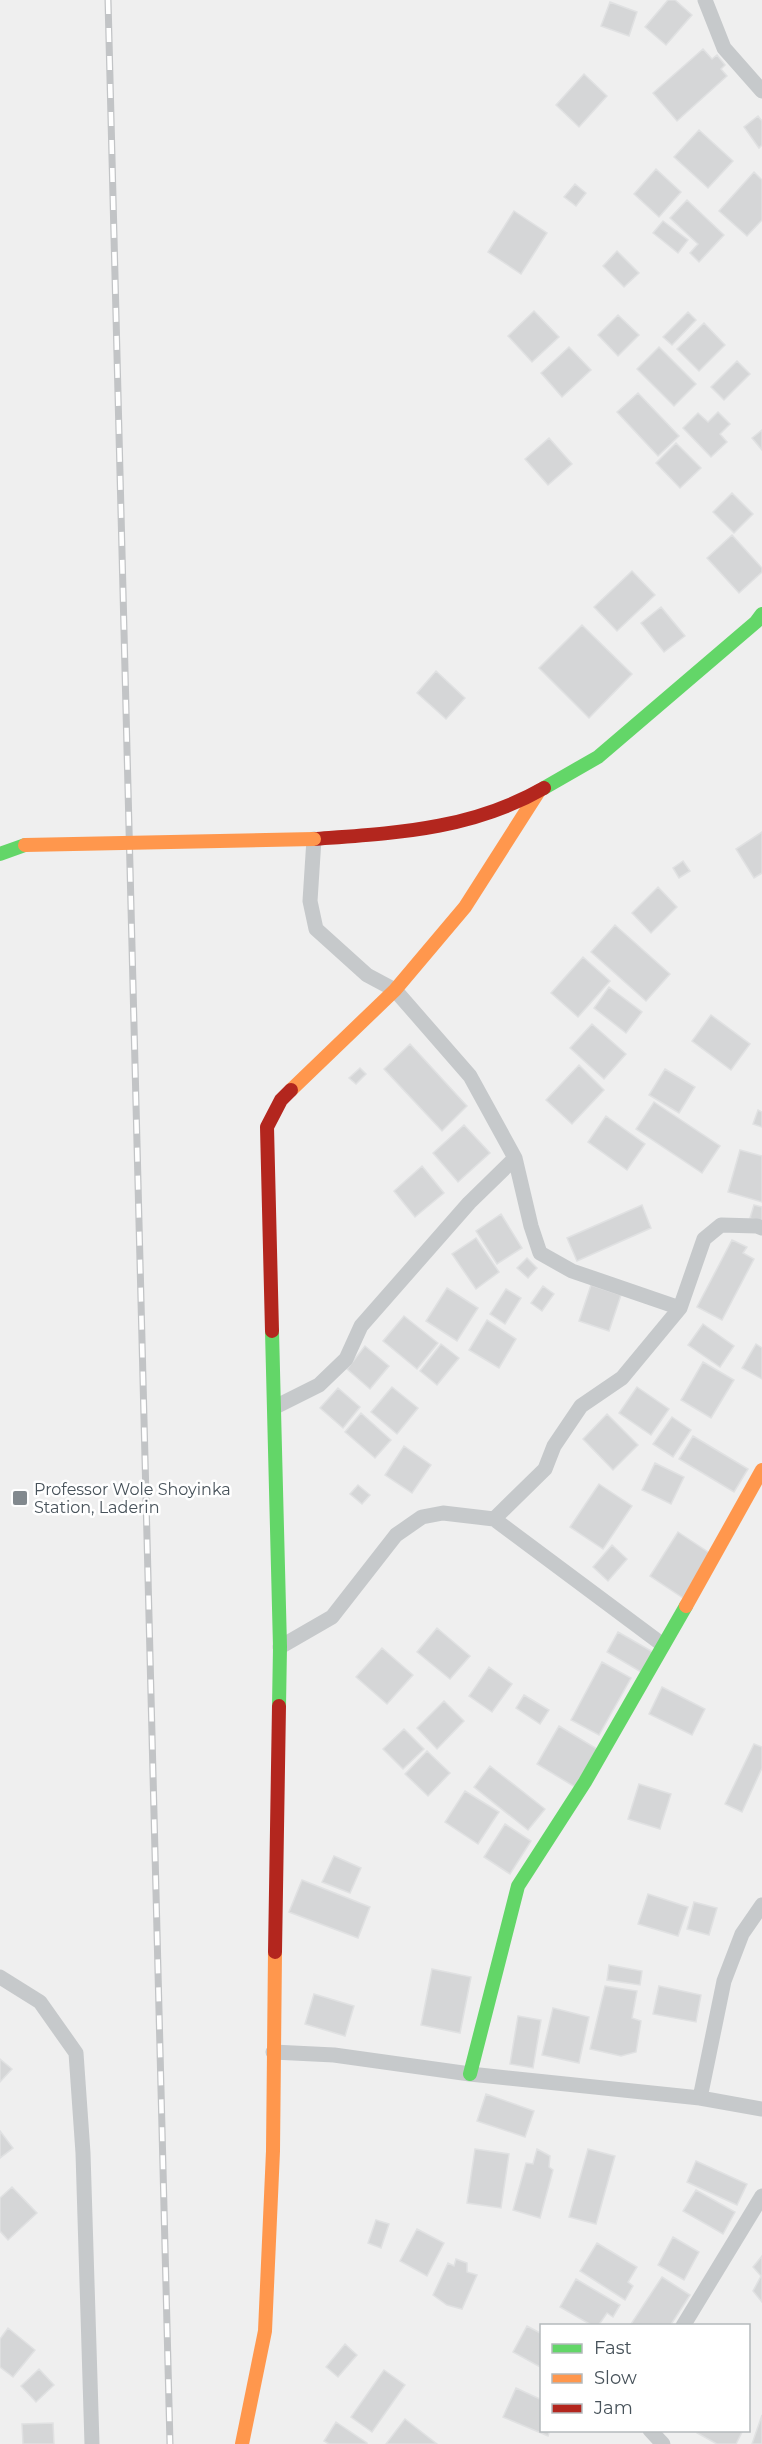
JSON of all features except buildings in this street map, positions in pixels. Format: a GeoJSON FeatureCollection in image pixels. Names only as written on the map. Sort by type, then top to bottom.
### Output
{"type":"FeatureCollection","features":[{"type":"Feature","properties":{"kind":"street"},"geometry":{"type":"LineString","coordinates":[[705,0],[724,48],[762,91]]}},
{"type":"Feature","properties":{"kind":"street"},"geometry":{"type":"LineString","coordinates":[[0,854],[25,845],[314,839],[373,835],[456,824],[516,804],[598,757],[756,622],[762,614]]}},
{"type":"Feature","properties":{"kind":"street"},"geometry":{"type":"LineString","coordinates":[[242,2444],[265,2331],[273,2151],[280,1647],[267,1126],[281,1101],[395,990],[465,907],[539,791]]}},
{"type":"Feature","properties":{"kind":"street"},"geometry":{"type":"LineString","coordinates":[[314,839],[310,901],[316,929],[367,975],[395,990],[470,1076],[515,1158],[531,1226],[540,1253],[572,1271],[680,1308]]}},
{"type":"Feature","properties":{"kind":"street"},"geometry":{"type":"LineString","coordinates":[[274,1407],[319,1385],[346,1359],[361,1326],[469,1203],[515,1158]]}},
{"type":"Feature","properties":{"kind":"street"},"geometry":{"type":"LineString","coordinates":[[494,1519],[545,1469],[554,1446],[581,1406],[622,1378],[680,1308],[704,1239],[721,1226],[762,1228]]}},
{"type":"Feature","properties":{"kind":"street"},"geometry":{"type":"LineString","coordinates":[[470,2074],[518,1886],[585,1782],[762,1470]]}},
{"type":"Feature","properties":{"kind":"street"},"geometry":{"type":"LineString","coordinates":[[280,1647],[332,1617],[396,1534],[422,1517],[442,1513],[494,1519],[663,1645]]}},
{"type":"Feature","properties":{"kind":"street"},"geometry":{"type":"LineString","coordinates":[[700,2098],[724,1981],[742,1934],[762,1905]]}},
{"type":"Feature","properties":{"kind":"street"},"geometry":{"type":"LineString","coordinates":[[0,1977],[40,2002],[76,2053],[83,2153],[92,2444]]}},
{"type":"Feature","properties":{"kind":"street"},"geometry":{"type":"LineString","coordinates":[[273,2052],[334,2055],[470,2074],[700,2098],[762,2109]]}},
{"type":"Feature","properties":{"kind":"street"},"geometry":{"type":"LineString","coordinates":[[684,2324],[762,2196]]}},
{"type":"Feature","properties":{"kind":"street"},"geometry":{"type":"LineString","coordinates":[[652,2432],[663,2444]]}},
{"type":"Feature","properties":{"kind":"railway"},"geometry":{"type":"LineString","coordinates":[[108,0],[170,2444]]}},
{"type":"Feature","properties":{"kind":"traffic: fast"},"geometry":{"type":"LineString","coordinates":[[544,788],[598,757],[756,622],[762,614]]}},
{"type":"Feature","properties":{"kind":"traffic: fast"},"geometry":{"type":"LineString","coordinates":[[0,854],[25,845]]}},
{"type":"Feature","properties":{"kind":"traffic: fast"},"geometry":{"type":"LineString","coordinates":[[272,1331],[280,1647],[279,1706]]}},
{"type":"Feature","properties":{"kind":"traffic: fast"},"geometry":{"type":"LineString","coordinates":[[470,2074],[518,1886],[585,1782],[686,1606]]}},
{"type":"Feature","properties":{"kind":"traffic: slow"},"geometry":{"type":"LineString","coordinates":[[291,1090],[395,990],[465,907],[539,791]]}},
{"type":"Feature","properties":{"kind":"traffic: slow"},"geometry":{"type":"LineString","coordinates":[[25,845],[314,839]]}},
{"type":"Feature","properties":{"kind":"traffic: slow"},"geometry":{"type":"LineString","coordinates":[[686,1606],[762,1470]]}},
{"type":"Feature","properties":{"kind":"traffic: slow"},"geometry":{"type":"LineString","coordinates":[[242,2444],[265,2331],[273,2151],[275,1952]]}},
{"type":"Feature","properties":{"kind":"traffic: jam"},"geometry":{"type":"LineString","coordinates":[[314,839],[403,831],[461,821],[489,813],[544,788]]}},
{"type":"Feature","properties":{"kind":"traffic: jam"},"geometry":{"type":"LineString","coordinates":[[272,1331],[267,1127],[281,1100],[291,1090]]}},
{"type":"Feature","properties":{"kind":"traffic: jam"},"geometry":{"type":"LineString","coordinates":[[275,1952],[279,1706]]}},
{"type":"Feature","properties":{"kind":"place","name":"Professor Wole Shoyinka Station, Laderin"},"geometry":{"type":"Point","coordinates":[20,1498]}}]}
